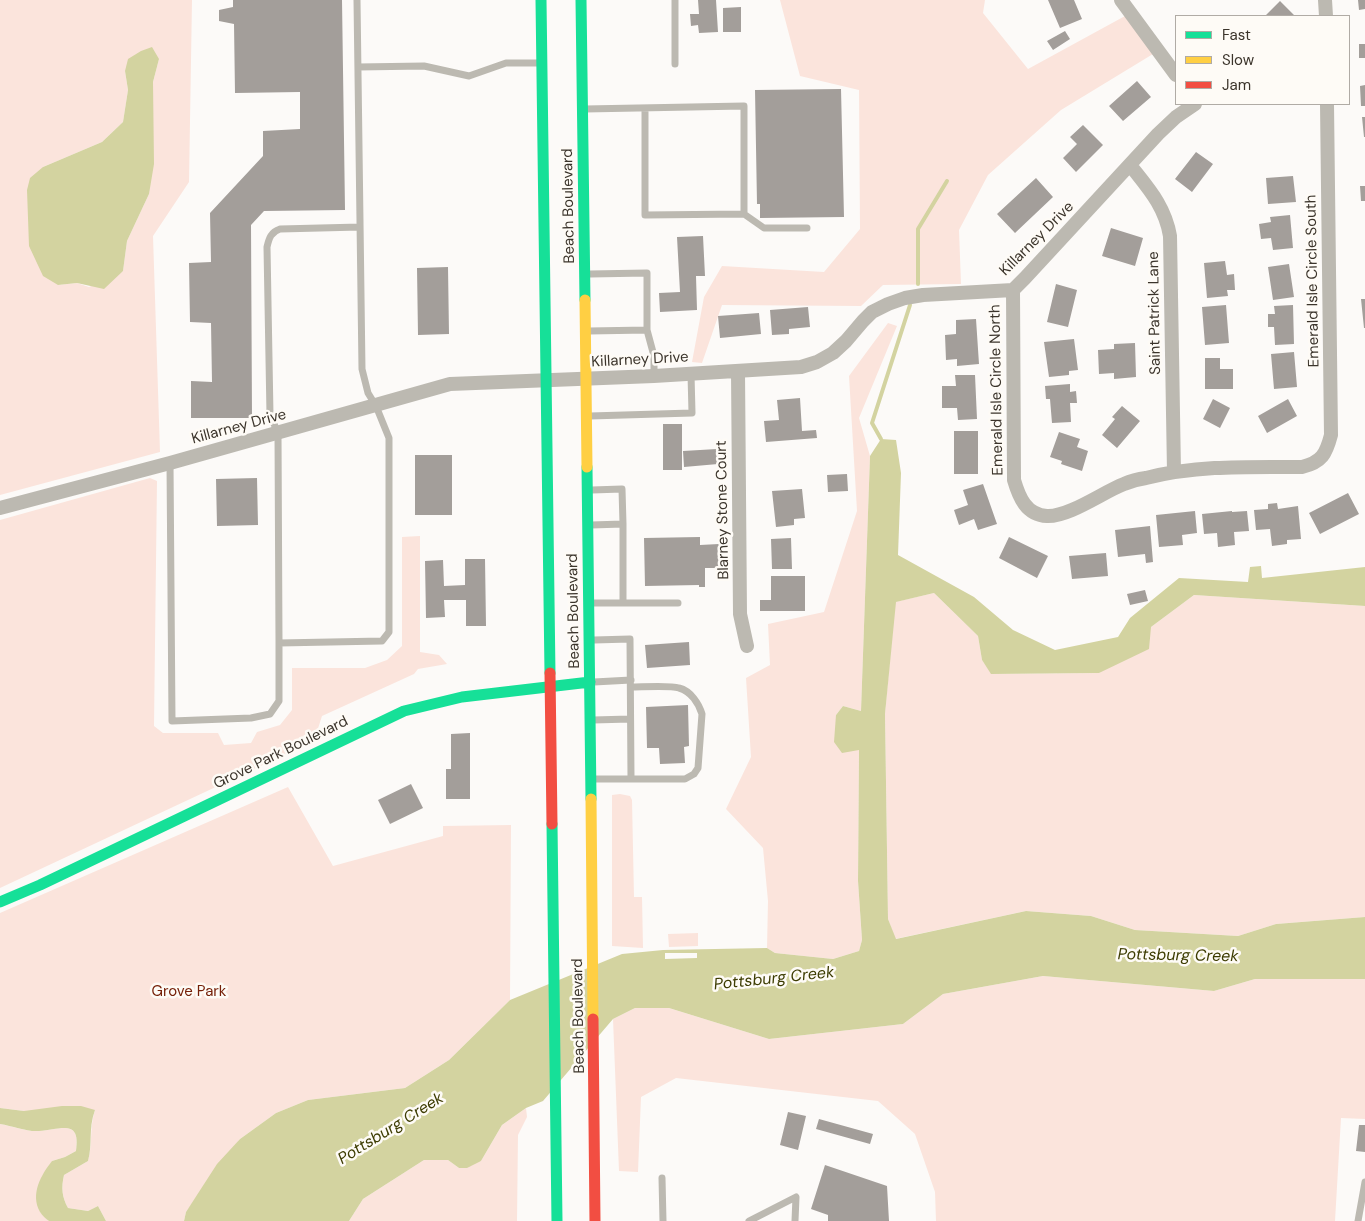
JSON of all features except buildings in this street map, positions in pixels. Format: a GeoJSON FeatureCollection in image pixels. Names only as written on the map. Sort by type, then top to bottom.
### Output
{"type":"FeatureCollection","features":[{"type":"Feature","properties":{"kind":"main road"},"geometry":{"type":"LineString","coordinates":[[542,0],[557,1221]]}},
{"type":"Feature","properties":{"kind":"main road","name":"Beach Boulevard"},"geometry":{"type":"LineString","coordinates":[[581,0],[595,1086],[595,1221]]}},
{"type":"Feature","properties":{"kind":"main road","name":"Grove Park Boulevard"},"geometry":{"type":"LineString","coordinates":[[0,902],[40,885],[404,711],[462,697],[590,682]]}},
{"type":"Feature","properties":{"kind":"street"},"geometry":{"type":"LineString","coordinates":[[1122,0],[1175,74]]}},
{"type":"Feature","properties":{"kind":"street"},"geometry":{"type":"LineString","coordinates":[[1325,0],[1326,15]]}},
{"type":"Feature","properties":{"kind":"street","name":"Killarney Drive"},"geometry":{"type":"LineString","coordinates":[[0,508],[170,463],[450,384],[738,372],[801,367],[817,362],[833,353],[872,312],[888,304],[923,294],[1012,290],[1158,134],[1176,117],[1194,105]]}},
{"type":"Feature","properties":{"kind":"street","name":"Emerald Isle Circle South"},"geometry":{"type":"LineString","coordinates":[[1174,472],[1205,468],[1302,467],[1313,464],[1322,457],[1328,448],[1331,435],[1327,105]]}},
{"type":"Feature","properties":{"kind":"street","name":"Saint Patrick Lane"},"geometry":{"type":"LineString","coordinates":[[1130,165],[1154,195],[1163,210],[1170,236],[1174,472]]}},
{"type":"Feature","properties":{"kind":"street","name":"Emerald Isle Circle North"},"geometry":{"type":"LineString","coordinates":[[1012,290],[1014,480],[1024,504],[1035,513],[1047,516],[1061,514],[1125,483],[1174,472]]}},
{"type":"Feature","properties":{"kind":"street","name":"Blarney Stone Court"},"geometry":{"type":"LineString","coordinates":[[738,372],[740,614],[748,646]]}},
{"type":"Feature","properties":{"kind":"lane"},"geometry":{"type":"LineString","coordinates":[[279,642],[382,641],[389,632],[389,438],[376,406],[368,393],[362,369],[357,0]]}},
{"type":"Feature","properties":{"kind":"lane"},"geometry":{"type":"LineString","coordinates":[[675,0],[675,64]]}},
{"type":"Feature","properties":{"kind":"lane"},"geometry":{"type":"LineString","coordinates":[[358,67],[424,66],[469,76],[506,62],[542,63]]}},
{"type":"Feature","properties":{"kind":"lane"},"geometry":{"type":"LineString","coordinates":[[582,110],[744,106],[744,214]]}},
{"type":"Feature","properties":{"kind":"lane"},"geometry":{"type":"LineString","coordinates":[[645,108],[645,215],[744,214],[764,228],[807,228]]}},
{"type":"Feature","properties":{"kind":"lane"},"geometry":{"type":"LineString","coordinates":[[170,463],[172,720],[251,718],[270,714],[279,701],[279,642],[278,433],[270,415],[267,257],[269,238],[274,231],[280,229],[360,227]]}},
{"type":"Feature","properties":{"kind":"lane"},"geometry":{"type":"LineString","coordinates":[[585,274],[646,273],[647,330],[654,356],[654,376]]}},
{"type":"Feature","properties":{"kind":"lane"},"geometry":{"type":"LineString","coordinates":[[586,332],[647,330]]}},
{"type":"Feature","properties":{"kind":"lane"},"geometry":{"type":"LineString","coordinates":[[587,416],[692,413],[691,374]]}},
{"type":"Feature","properties":{"kind":"lane"},"geometry":{"type":"LineString","coordinates":[[588,490],[622,489],[623,603]]}},
{"type":"Feature","properties":{"kind":"lane"},"geometry":{"type":"LineString","coordinates":[[588,525],[623,524]]}},
{"type":"Feature","properties":{"kind":"lane"},"geometry":{"type":"LineString","coordinates":[[589,603],[678,603]]}},
{"type":"Feature","properties":{"kind":"lane"},"geometry":{"type":"LineString","coordinates":[[589,640],[630,639],[631,778]]}},
{"type":"Feature","properties":{"kind":"lane"},"geometry":{"type":"LineString","coordinates":[[590,682],[680,688],[700,706],[702,714],[698,768],[694,774],[685,779],[591,779]]}},
{"type":"Feature","properties":{"kind":"lane"},"geometry":{"type":"LineString","coordinates":[[590,720],[630,719]]}},
{"type":"Feature","properties":{"kind":"lane"},"geometry":{"type":"LineString","coordinates":[[662,1178],[663,1221]]}},
{"type":"Feature","properties":{"kind":"lane"},"geometry":{"type":"LineString","coordinates":[[1358,1221],[1365,1182]]}},
{"type":"Feature","properties":{"kind":"lane"},"geometry":{"type":"LineString","coordinates":[[749,1221],[796,1197],[795,1221]]}},
{"type":"Feature","properties":{"kind":"green space"},"geometry":{"type":"Polygon","coordinates":[[[0,0],[192,0],[189,182],[153,236],[160,452],[0,495],[0,0]],[[159,59],[125,71],[128,90],[123,122],[102,142],[43,167],[58,285],[77,283],[89,287],[123,271],[127,241],[149,194],[153,82],[159,59]]]}},
{"type":"Feature","properties":{"kind":"green space"},"geometry":{"type":"Polygon","coordinates":[[[780,0],[985,0],[983,13],[1028,69],[1125,16],[1153,54],[1061,110],[988,175],[959,230],[961,284],[883,285],[861,306],[722,305],[702,363],[692,362],[704,297],[722,266],[824,272],[860,229],[859,90],[800,76],[780,0]]]}},
{"type":"Feature","properties":{"kind":"green space"},"geometry":{"type":"Polygon","coordinates":[[[888,323],[897,326],[859,418],[870,456],[861,711],[843,706],[836,715],[859,749],[858,881],[862,940],[859,951],[833,959],[775,953],[767,948],[768,901],[763,848],[726,809],[751,757],[746,678],[770,665],[768,624],[824,612],[857,511],[849,376],[888,323]]]}},
{"type":"Feature","properties":{"kind":"green space"},"geometry":{"type":"Polygon","coordinates":[[[150,478],[157,481],[154,726],[163,733],[218,733],[224,745],[251,743],[257,732],[280,725],[292,710],[292,668],[365,668],[387,660],[402,646],[402,537],[420,536],[420,652],[439,655],[447,664],[418,669],[414,674],[322,716],[314,741],[0,888],[0,520],[150,478]]]}},
{"type":"Feature","properties":{"kind":"green space"},"geometry":{"type":"Polygon","coordinates":[[[934,593],[978,636],[982,660],[992,674],[1099,673],[1151,627],[1194,595],[1365,606],[1365,917],[1276,924],[1238,936],[1135,930],[1091,916],[1026,911],[895,939],[888,919],[885,714],[895,602],[934,593]]]}},
{"type":"Feature","properties":{"kind":"green space","name":"Grove Park"},"geometry":{"type":"Polygon","coordinates":[[[288,787],[333,866],[443,836],[443,826],[511,825],[510,1000],[449,1060],[405,1088],[308,1100],[276,1113],[240,1139],[186,1212],[184,1221],[106,1221],[98,1206],[88,1211],[68,1208],[63,1192],[64,1175],[88,1161],[95,1110],[24,1111],[0,1108],[0,913],[288,787]]]}},
{"type":"Feature","properties":{"kind":"green space"},"geometry":{"type":"Polygon","coordinates":[[[612,795],[630,796],[632,800],[634,897],[642,897],[643,948],[612,946],[612,795]]]}},
{"type":"Feature","properties":{"kind":"green space"},"geometry":{"type":"Polygon","coordinates":[[[698,933],[698,946],[669,947],[668,934],[698,933]]]}},
{"type":"Feature","properties":{"kind":"green space"},"geometry":{"type":"Polygon","coordinates":[[[1043,976],[1214,991],[1255,979],[1365,979],[1365,1119],[1341,1118],[1335,1221],[936,1221],[935,1192],[915,1134],[878,1101],[676,1078],[641,1097],[638,1172],[619,1171],[613,1019],[635,1008],[669,1008],[769,1039],[903,1024],[943,994],[1043,976]]]}},
{"type":"Feature","properties":{"kind":"green space"},"geometry":{"type":"Polygon","coordinates":[[[526,1108],[527,1117],[518,1135],[517,1221],[349,1221],[363,1199],[424,1160],[448,1160],[459,1168],[481,1161],[502,1125],[526,1108]]]}},
{"type":"Feature","properties":{"kind":"green space"},"geometry":{"type":"Polygon","coordinates":[[[0,1124],[34,1131],[67,1128],[75,1134],[77,1141],[76,1151],[52,1161],[40,1212],[49,1221],[0,1221],[0,1124]]]}},
{"type":"Feature","properties":{"kind":"water"},"geometry":{"type":"Polygon","coordinates":[[[152,47],[159,59],[153,82],[154,164],[149,194],[127,241],[123,271],[104,289],[77,283],[58,285],[43,276],[29,246],[27,190],[30,178],[43,167],[102,142],[123,122],[128,90],[125,71],[128,59],[152,47]]]}},
{"type":"Feature","properties":{"kind":"water","name":"Pottsburg Creek"},"geometry":{"type":"Polygon","coordinates":[[[881,439],[896,440],[901,473],[898,555],[974,597],[1013,630],[1055,650],[1118,637],[1130,618],[1179,578],[1248,582],[1250,567],[1261,566],[1262,578],[1365,567],[1365,606],[1194,595],[1151,627],[1149,649],[1099,673],[991,674],[982,660],[978,636],[934,593],[896,602],[885,714],[888,919],[896,939],[1026,911],[1091,916],[1135,930],[1238,936],[1276,924],[1365,917],[1365,979],[1255,979],[1214,991],[1043,976],[943,994],[903,1024],[769,1039],[669,1008],[635,1008],[613,1019],[543,1101],[526,1108],[502,1125],[481,1161],[467,1168],[459,1168],[448,1160],[424,1160],[363,1199],[349,1221],[184,1221],[186,1212],[217,1164],[240,1139],[276,1113],[308,1100],[405,1088],[449,1060],[510,1000],[622,954],[663,950],[767,948],[775,953],[833,959],[859,951],[862,940],[858,881],[859,750],[842,753],[834,742],[836,715],[843,706],[861,711],[870,456],[881,439]]]}},
{"type":"Feature","properties":{"kind":"water"},"geometry":{"type":"Polygon","coordinates":[[[62,1106],[81,1106],[95,1110],[88,1161],[64,1175],[62,1188],[64,1200],[68,1208],[88,1211],[98,1206],[106,1221],[49,1221],[41,1213],[37,1205],[38,1185],[48,1166],[52,1161],[76,1151],[77,1141],[72,1130],[61,1128],[34,1131],[0,1124],[0,1108],[24,1111],[62,1106]]]}},
{"type":"Feature","properties":{"kind":"pier"},"geometry":{"type":"Polygon","coordinates":[[[665,953],[697,953],[697,958],[665,959],[665,953]]]}},
{"type":"Feature","properties":{"kind":"waterway"},"geometry":{"type":"LineString","coordinates":[[918,284],[918,229],[947,181]]}},
{"type":"Feature","properties":{"kind":"waterway"},"geometry":{"type":"LineString","coordinates":[[881,439],[872,423],[910,305]]}},
{"type":"Feature","properties":{"kind":"traffic: fast"},"geometry":{"type":"LineString","coordinates":[[541,0],[550,673]]}},
{"type":"Feature","properties":{"kind":"traffic: fast"},"geometry":{"type":"LineString","coordinates":[[581,0],[585,300]]}},
{"type":"Feature","properties":{"kind":"traffic: fast"},"geometry":{"type":"LineString","coordinates":[[587,467],[591,799]]}},
{"type":"Feature","properties":{"kind":"traffic: fast"},"geometry":{"type":"LineString","coordinates":[[0,902],[40,885],[404,711],[462,697],[590,682]]}},
{"type":"Feature","properties":{"kind":"traffic: fast"},"geometry":{"type":"LineString","coordinates":[[552,824],[557,1221]]}},
{"type":"Feature","properties":{"kind":"traffic: slow"},"geometry":{"type":"LineString","coordinates":[[585,300],[587,467]]}},
{"type":"Feature","properties":{"kind":"traffic: slow"},"geometry":{"type":"LineString","coordinates":[[591,799],[593,1019]]}},
{"type":"Feature","properties":{"kind":"traffic: jam"},"geometry":{"type":"LineString","coordinates":[[550,673],[552,824]]}},
{"type":"Feature","properties":{"kind":"traffic: jam"},"geometry":{"type":"LineString","coordinates":[[593,1019],[595,1221]]}}]}
